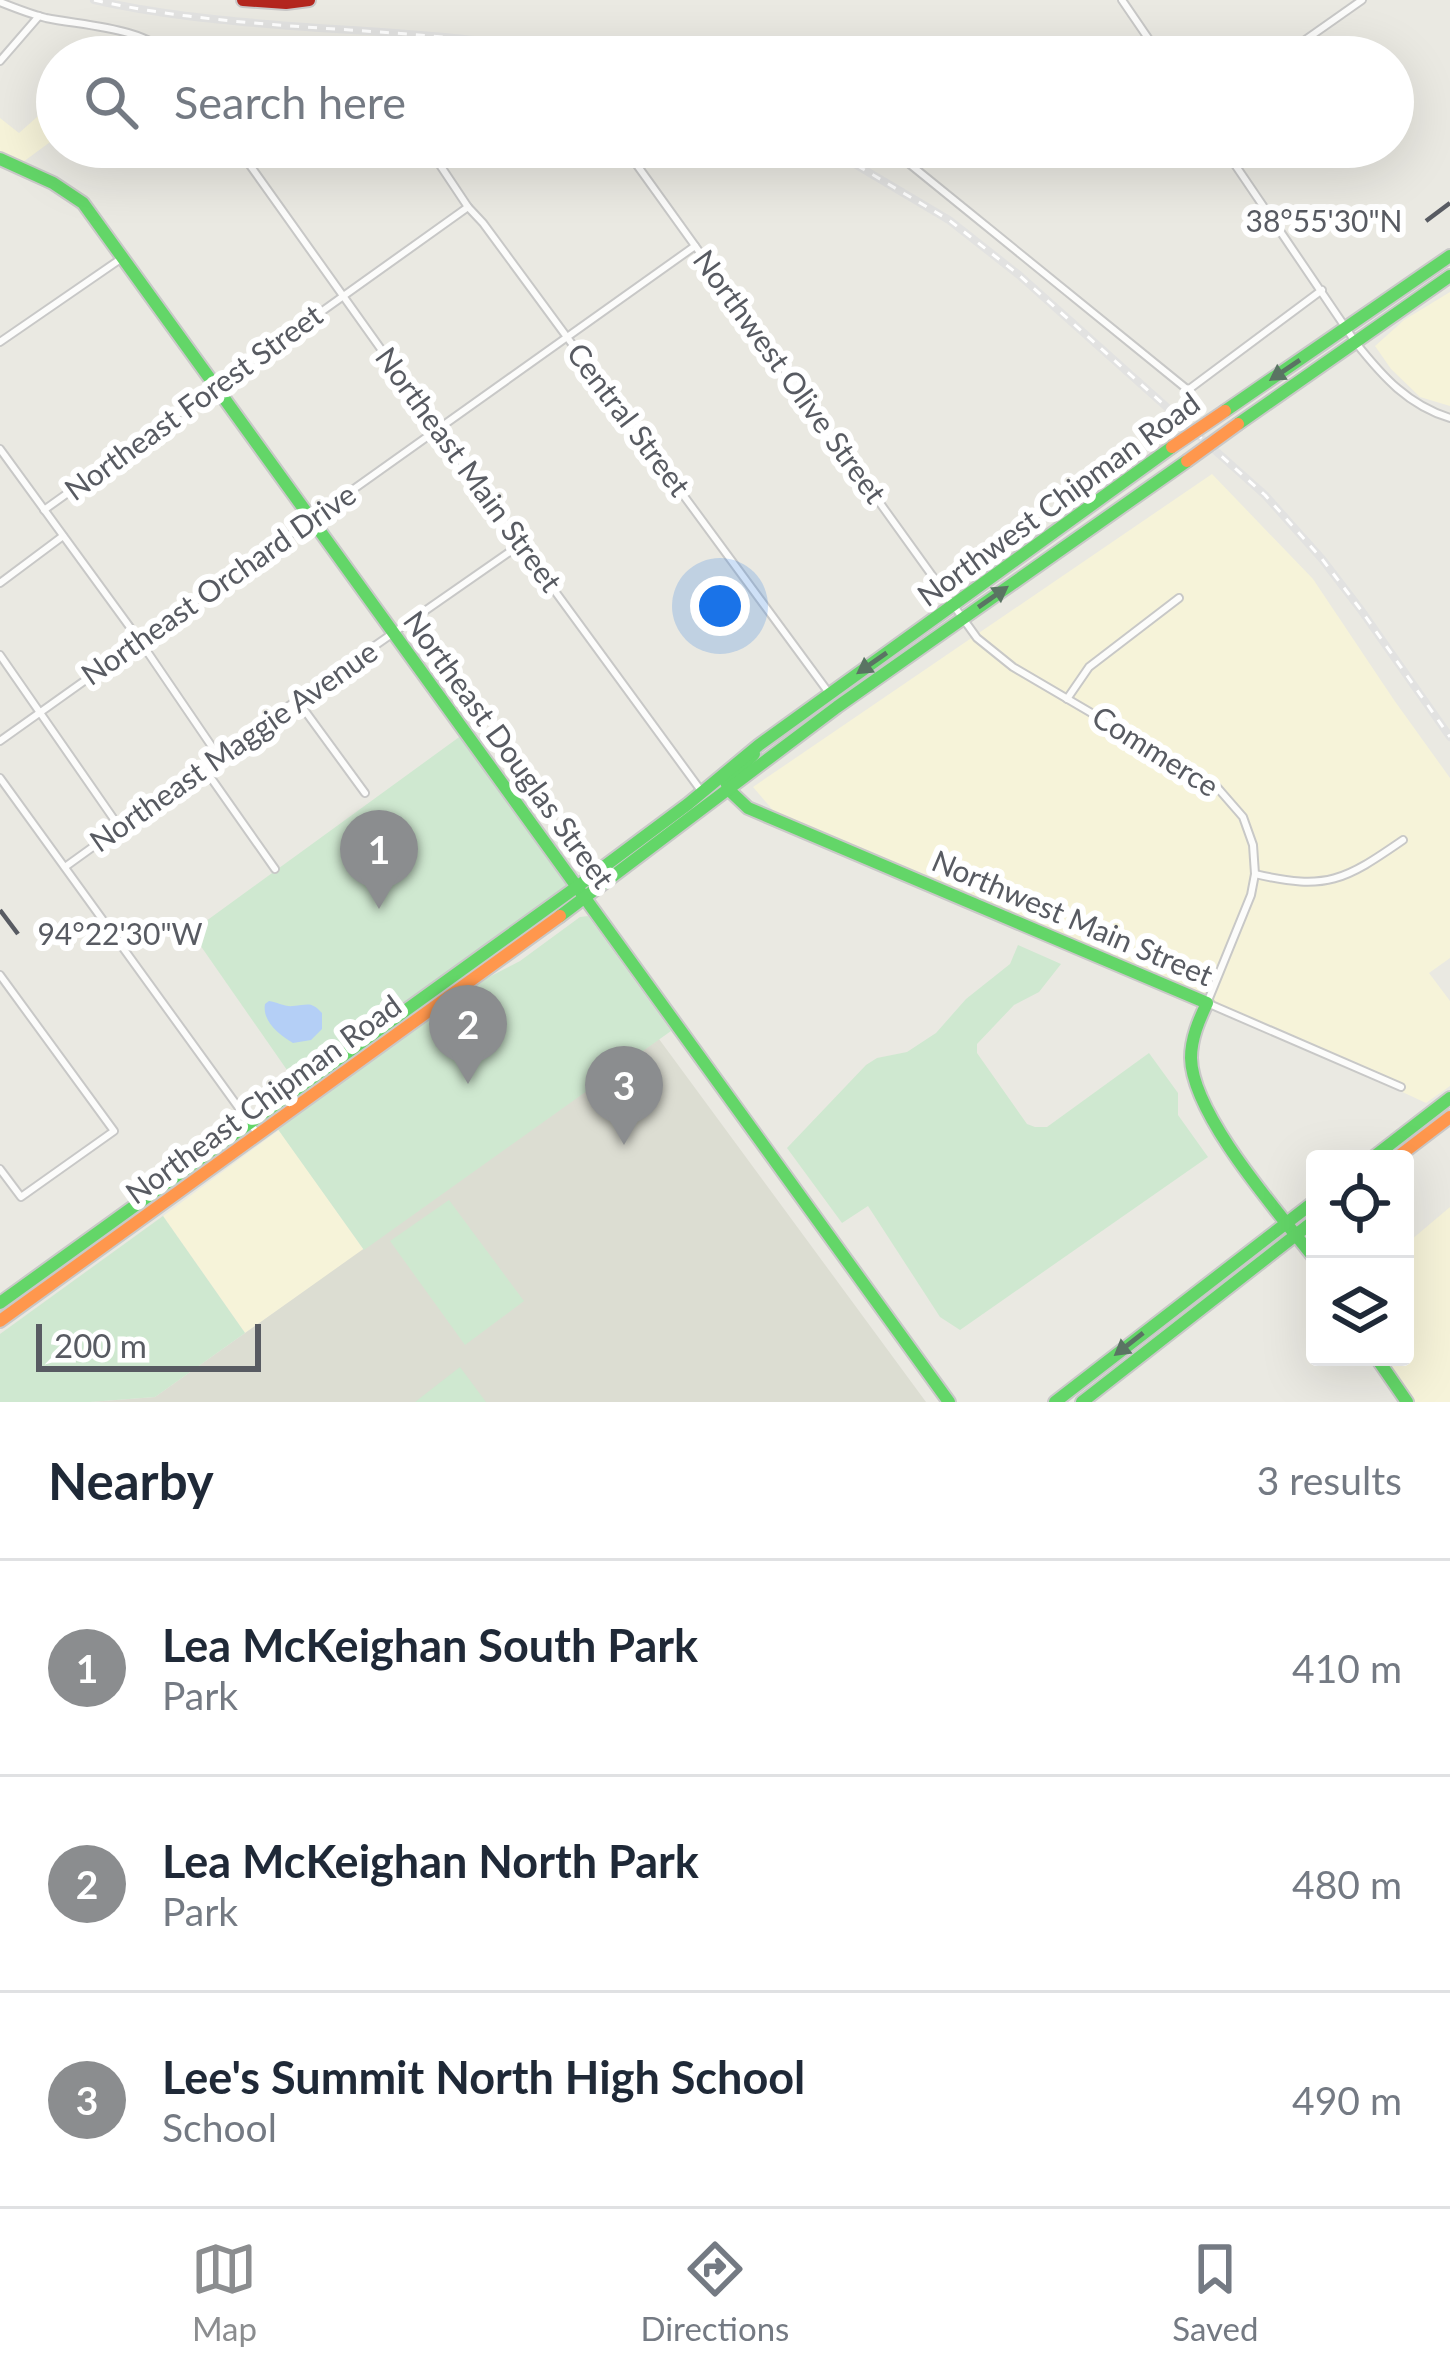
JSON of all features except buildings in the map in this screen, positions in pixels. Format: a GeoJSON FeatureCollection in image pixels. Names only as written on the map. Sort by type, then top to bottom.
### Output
{"type":"FeatureCollection","features":[{"type":"Feature","properties":{"kind":"main road"},"geometry":{"type":"LineString","coordinates":[[243,0],[309,0]]}},
{"type":"Feature","properties":{"kind":"main road","name":"Northeast Douglas Street"},"geometry":{"type":"LineString","coordinates":[[0,159],[68,190],[82,202],[950,1402]]}},
{"type":"Feature","properties":{"kind":"main road","name":"Northwest Chipman Road"},"geometry":{"type":"LineString","coordinates":[[729,790],[1172,447],[1450,256]]}},
{"type":"Feature","properties":{"kind":"main road","name":"Northwest Chipman Road"},"geometry":{"type":"LineString","coordinates":[[702,792],[829,693],[1186,461],[1450,276]]}},
{"type":"Feature","properties":{"kind":"main road"},"geometry":{"type":"LineString","coordinates":[[729,790],[726,782],[759,745]]}},
{"type":"Feature","properties":{"kind":"main road","name":"Northeast Chipman Road"},"geometry":{"type":"LineString","coordinates":[[0,1303],[729,790]]}},
{"type":"Feature","properties":{"kind":"main road","name":"Northwest Main Street"},"geometry":{"type":"LineString","coordinates":[[729,790],[748,808],[1207,1003]]}},
{"type":"Feature","properties":{"kind":"main road","name":"Northeast Chipman Road"},"geometry":{"type":"LineString","coordinates":[[582,892],[702,792]]}},
{"type":"Feature","properties":{"kind":"main road"},"geometry":{"type":"LineString","coordinates":[[1207,1003],[1195,1032],[1191,1063],[1198,1091],[1227,1140],[1314,1258]]}},
{"type":"Feature","properties":{"kind":"main road"},"geometry":{"type":"LineString","coordinates":[[1383,1150],[1450,1098]]}},
{"type":"Feature","properties":{"kind":"main road"},"geometry":{"type":"LineString","coordinates":[[1407,1150],[1449,1118],[1436,1109]]}},
{"type":"Feature","properties":{"kind":"main road","name":"Northeast Chipman Road"},"geometry":{"type":"LineString","coordinates":[[0,1321],[254,1128]]}},
{"type":"Feature","properties":{"kind":"main road"},"geometry":{"type":"LineString","coordinates":[[1087,1377],[1078,1395],[1081,1402],[1198,1311],[1306,1212]]}},
{"type":"Feature","properties":{"kind":"main road"},"geometry":{"type":"LineString","coordinates":[[1055,1402],[1238,1260],[1306,1223]]}},
{"type":"Feature","properties":{"kind":"main road"},"geometry":{"type":"LineString","coordinates":[[1382,1366],[1407,1402]]}},
{"type":"Feature","properties":{"kind":"street"},"geometry":{"type":"LineString","coordinates":[[1122,0],[1147,36]]}},
{"type":"Feature","properties":{"kind":"street"},"geometry":{"type":"LineString","coordinates":[[1311,36],[1362,0]]}},
{"type":"Feature","properties":{"kind":"street"},"geometry":{"type":"LineString","coordinates":[[0,2],[39,16],[134,36]]}},
{"type":"Feature","properties":{"kind":"street"},"geometry":{"type":"LineString","coordinates":[[0,61],[39,16]]}},
{"type":"Feature","properties":{"kind":"street","name":"Northeast Main Street"},"geometry":{"type":"LineString","coordinates":[[252,168],[702,792]]}},
{"type":"Feature","properties":{"kind":"street","name":"Central Street"},"geometry":{"type":"LineString","coordinates":[[442,168],[829,693]]}},
{"type":"Feature","properties":{"kind":"street","name":"Northwest Olive Street"},"geometry":{"type":"LineString","coordinates":[[639,168],[958,612]]}},
{"type":"Feature","properties":{"kind":"street"},"geometry":{"type":"LineString","coordinates":[[915,168],[1187,390],[1322,290]]}},
{"type":"Feature","properties":{"kind":"street"},"geometry":{"type":"LineString","coordinates":[[1238,168],[1356,343],[1407,398],[1450,418]]}},
{"type":"Feature","properties":{"kind":"street","name":"Northeast Forest Street"},"geometry":{"type":"LineString","coordinates":[[44,510],[468,207]]}},
{"type":"Feature","properties":{"kind":"street","name":"Northeast Orchard Drive"},"geometry":{"type":"LineString","coordinates":[[0,741],[695,246]]}},
{"type":"Feature","properties":{"kind":"street"},"geometry":{"type":"LineString","coordinates":[[0,342],[122,258]]}},
{"type":"Feature","properties":{"kind":"street"},"geometry":{"type":"LineString","coordinates":[[0,449],[219,757]]}},
{"type":"Feature","properties":{"kind":"street","name":"Northeast Forest Street"},"geometry":{"type":"LineString","coordinates":[[0,583],[63,536]]}},
{"type":"Feature","properties":{"kind":"street","name":"Northeast Maggie Avenue"},"geometry":{"type":"LineString","coordinates":[[65,868],[521,544]]}},
{"type":"Feature","properties":{"kind":"street"},"geometry":{"type":"LineString","coordinates":[[1067,699],[1089,667],[1179,598]]}},
{"type":"Feature","properties":{"kind":"street","name":"Commerce"},"geometry":{"type":"LineString","coordinates":[[958,612],[994,654],[1216,786],[1244,817],[1253,845],[1251,895],[1207,1003]]}},
{"type":"Feature","properties":{"kind":"street"},"geometry":{"type":"LineString","coordinates":[[0,655],[120,828]]}},
{"type":"Feature","properties":{"kind":"street"},"geometry":{"type":"LineString","coordinates":[[297,700],[365,794]]}},
{"type":"Feature","properties":{"kind":"street"},"geometry":{"type":"LineString","coordinates":[[204,768],[275,869]]}},
{"type":"Feature","properties":{"kind":"street"},"geometry":{"type":"LineString","coordinates":[[0,778],[254,1128]]}},
{"type":"Feature","properties":{"kind":"street"},"geometry":{"type":"LineString","coordinates":[[1255,874],[1323,883],[1364,867],[1403,840]]}},
{"type":"Feature","properties":{"kind":"street"},"geometry":{"type":"LineString","coordinates":[[0,975],[114,1131],[21,1197],[0,1169]]}},
{"type":"Feature","properties":{"kind":"street","name":"Northwest Main Street"},"geometry":{"type":"LineString","coordinates":[[1207,1003],[1401,1087]]}},
{"type":"Feature","properties":{"kind":"shaded area"},"geometry":{"type":"Polygon","coordinates":[[[0,118],[19,133],[36,118],[36,152],[23,162],[0,153],[0,118]]]}},
{"type":"Feature","properties":{"kind":"shaded area"},"geometry":{"type":"Polygon","coordinates":[[[1450,292],[1450,406],[1420,397],[1375,346],[1404,320],[1450,292]]]}},
{"type":"Feature","properties":{"kind":"shaded area"},"geometry":{"type":"Polygon","coordinates":[[[1212,474],[1313,579],[1450,778],[1450,958],[1429,973],[1450,1001],[1450,1086],[1426,1103],[1280,1035],[783,822],[753,787],[1212,474]]]}},
{"type":"Feature","properties":{"kind":"shaded area"},"geometry":{"type":"Polygon","coordinates":[[[659,1039],[926,1402],[90,1402],[155,1397],[659,1039]]]}},
{"type":"Feature","properties":{"kind":"shaded area"},"geometry":{"type":"Polygon","coordinates":[[[279,1130],[364,1250],[245,1333],[163,1216],[279,1130]]]}},
{"type":"Feature","properties":{"kind":"shaded area"},"geometry":{"type":"Polygon","coordinates":[[[1450,1207],[1450,1402],[1413,1402],[1391,1366],[1414,1366],[1414,1237],[1450,1207]]]}},
{"type":"Feature","properties":{"kind":"green space"},"geometry":{"type":"Polygon","coordinates":[[[462,735],[567,886],[296,1083],[191,932],[462,735]]]}},
{"type":"Feature","properties":{"kind":"green space"},"geometry":{"type":"Polygon","coordinates":[[[588,916],[671,1031],[364,1250],[277,1128],[489,977],[588,916]]]}},
{"type":"Feature","properties":{"kind":"green space"},"geometry":{"type":"Polygon","coordinates":[[[1018,945],[1061,964],[1039,992],[1014,1005],[977,1044],[977,1053],[1027,1124],[1047,1127],[1149,1053],[1178,1093],[1178,1115],[1208,1157],[960,1330],[940,1317],[868,1206],[842,1223],[787,1148],[866,1065],[907,1052],[936,1033],[966,999],[1010,964],[1018,945]]]}},
{"type":"Feature","properties":{"kind":"green space"},"geometry":{"type":"Polygon","coordinates":[[[449,1200],[524,1301],[465,1345],[390,1241],[449,1200]]]}},
{"type":"Feature","properties":{"kind":"green space"},"geometry":{"type":"Polygon","coordinates":[[[163,1216],[245,1333],[155,1397],[0,1402],[0,1334],[163,1216]]]}},
{"type":"Feature","properties":{"kind":"green space"},"geometry":{"type":"Polygon","coordinates":[[[460,1367],[486,1402],[415,1402],[460,1367]]]}},
{"type":"Feature","properties":{"kind":"water"},"geometry":{"type":"Polygon","coordinates":[[[265,1004],[315,1007],[322,1013],[322,1029],[311,1040],[293,1043],[269,1022],[265,1004]]]}},
{"type":"Feature","properties":{"kind":"railway"},"geometry":{"type":"LineString","coordinates":[[94,0],[216,19],[425,36]]}},
{"type":"Feature","properties":{"kind":"railway"},"geometry":{"type":"LineString","coordinates":[[861,168],[949,220],[1019,275],[1265,495],[1361,610],[1450,737]]}},
{"type":"Feature","properties":{"kind":"traffic: fast"},"geometry":{"type":"LineString","coordinates":[[0,159],[53,183],[83,203],[949,1402]]}},
{"type":"Feature","properties":{"kind":"traffic: fast"},"geometry":{"type":"LineString","coordinates":[[1225,411],[1450,256]]}},
{"type":"Feature","properties":{"kind":"traffic: fast"},"geometry":{"type":"LineString","coordinates":[[1238,424],[1450,276]]}},
{"type":"Feature","properties":{"kind":"traffic: fast"},"geometry":{"type":"LineString","coordinates":[[0,1303],[578,886],[759,745],[1172,447]]}},
{"type":"Feature","properties":{"kind":"traffic: fast"},"geometry":{"type":"LineString","coordinates":[[560,916],[837,707],[1187,461]]}},
{"type":"Feature","properties":{"kind":"traffic: fast"},"geometry":{"type":"LineString","coordinates":[[729,790],[726,782],[754,754]]}},
{"type":"Feature","properties":{"kind":"traffic: fast"},"geometry":{"type":"LineString","coordinates":[[729,790],[748,808],[1207,1003],[1194,1036],[1195,1081],[1221,1135],[1314,1258]]}},
{"type":"Feature","properties":{"kind":"traffic: fast"},"geometry":{"type":"LineString","coordinates":[[1383,1150],[1450,1098]]}},
{"type":"Feature","properties":{"kind":"traffic: fast"},"geometry":{"type":"LineString","coordinates":[[1055,1402],[1306,1208]]}},
{"type":"Feature","properties":{"kind":"traffic: fast"},"geometry":{"type":"LineString","coordinates":[[1082,1402],[1306,1227]]}},
{"type":"Feature","properties":{"kind":"traffic: fast"},"geometry":{"type":"LineString","coordinates":[[1382,1366],[1407,1402]]}},
{"type":"Feature","properties":{"kind":"traffic: slow"},"geometry":{"type":"LineString","coordinates":[[1172,447],[1225,411]]}},
{"type":"Feature","properties":{"kind":"traffic: slow"},"geometry":{"type":"LineString","coordinates":[[1187,461],[1238,424]]}},
{"type":"Feature","properties":{"kind":"traffic: slow"},"geometry":{"type":"LineString","coordinates":[[0,1321],[560,916]]}},
{"type":"Feature","properties":{"kind":"traffic: slow"},"geometry":{"type":"LineString","coordinates":[[1407,1150],[1450,1117]]}},
{"type":"Feature","properties":{"kind":"traffic: jam"},"geometry":{"type":"LineString","coordinates":[[243,0],[309,0]]}},
{"type":"Feature","properties":{"kind":"place","name":"Lea McKeighan South Park"},"geometry":{"type":"Point","coordinates":[379,909]}},
{"type":"Feature","properties":{"kind":"place","name":"Lea McKeighan North Park"},"geometry":{"type":"Point","coordinates":[468,1084]}},
{"type":"Feature","properties":{"kind":"place","name":"Lee's Summit North High School"},"geometry":{"type":"Point","coordinates":[624,1145]}}]}
